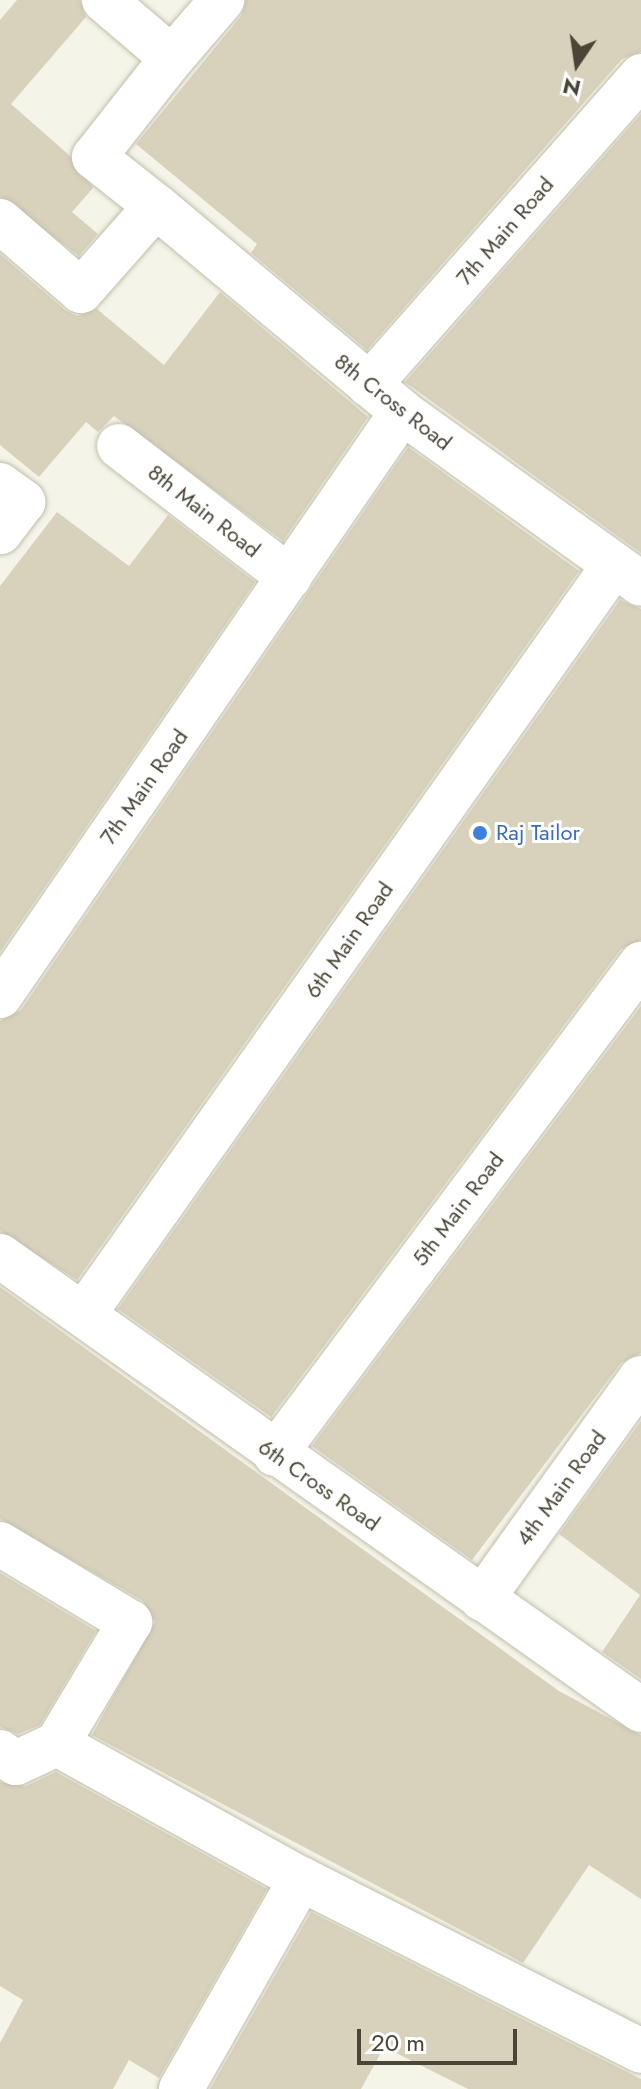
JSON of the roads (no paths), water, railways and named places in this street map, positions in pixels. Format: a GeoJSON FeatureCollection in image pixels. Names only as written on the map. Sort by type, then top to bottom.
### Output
{"type":"FeatureCollection","features":[{"type":"Feature","properties":{"kind":"street"},"geometry":{"type":"LineString","coordinates":[[104,0],[172,58],[222,0]]}},
{"type":"Feature","properties":{"kind":"street","name":"8th Cross Road"},"geometry":{"type":"LineString","coordinates":[[172,58],[94,157],[385,399],[628,574]]}},
{"type":"Feature","properties":{"kind":"street","name":"7th Main Road"},"geometry":{"type":"LineString","coordinates":[[0,996],[289,577],[385,399],[641,76]]}},
{"type":"Feature","properties":{"kind":"street"},"geometry":{"type":"LineString","coordinates":[[0,221],[81,291],[156,206]]}},
{"type":"Feature","properties":{"kind":"street","name":"8th Main Road"},"geometry":{"type":"LineString","coordinates":[[119,446],[289,577]]}},
{"type":"Feature","properties":{"kind":"street","name":"6th Main Road"},"geometry":{"type":"LineString","coordinates":[[84,1314],[628,574]]}},
{"type":"Feature","properties":{"kind":"street","name":"5th Main Road"},"geometry":{"type":"LineString","coordinates":[[275,1454],[641,964]]}},
{"type":"Feature","properties":{"kind":"street","name":"6th Cross Road"},"geometry":{"type":"LineString","coordinates":[[0,1256],[275,1454],[641,1710]]}},
{"type":"Feature","properties":{"kind":"street","name":"4th Main Road"},"geometry":{"type":"LineString","coordinates":[[482,1599],[641,1378]]}},
{"type":"Feature","properties":{"kind":"street"},"geometry":{"type":"LineString","coordinates":[[0,1544],[130,1622],[57,1744],[16,1763],[0,1752]]}},
{"type":"Feature","properties":{"kind":"street"},"geometry":{"type":"LineString","coordinates":[[57,1744],[301,1879],[641,2051]]}},
{"type":"Feature","properties":{"kind":"street"},"geometry":{"type":"LineString","coordinates":[[181,2089],[301,1879]]}},
{"type":"Feature","properties":{"kind":"place","name":"Raj Tailor"},"geometry":{"type":"Point","coordinates":[480,833]}}]}
